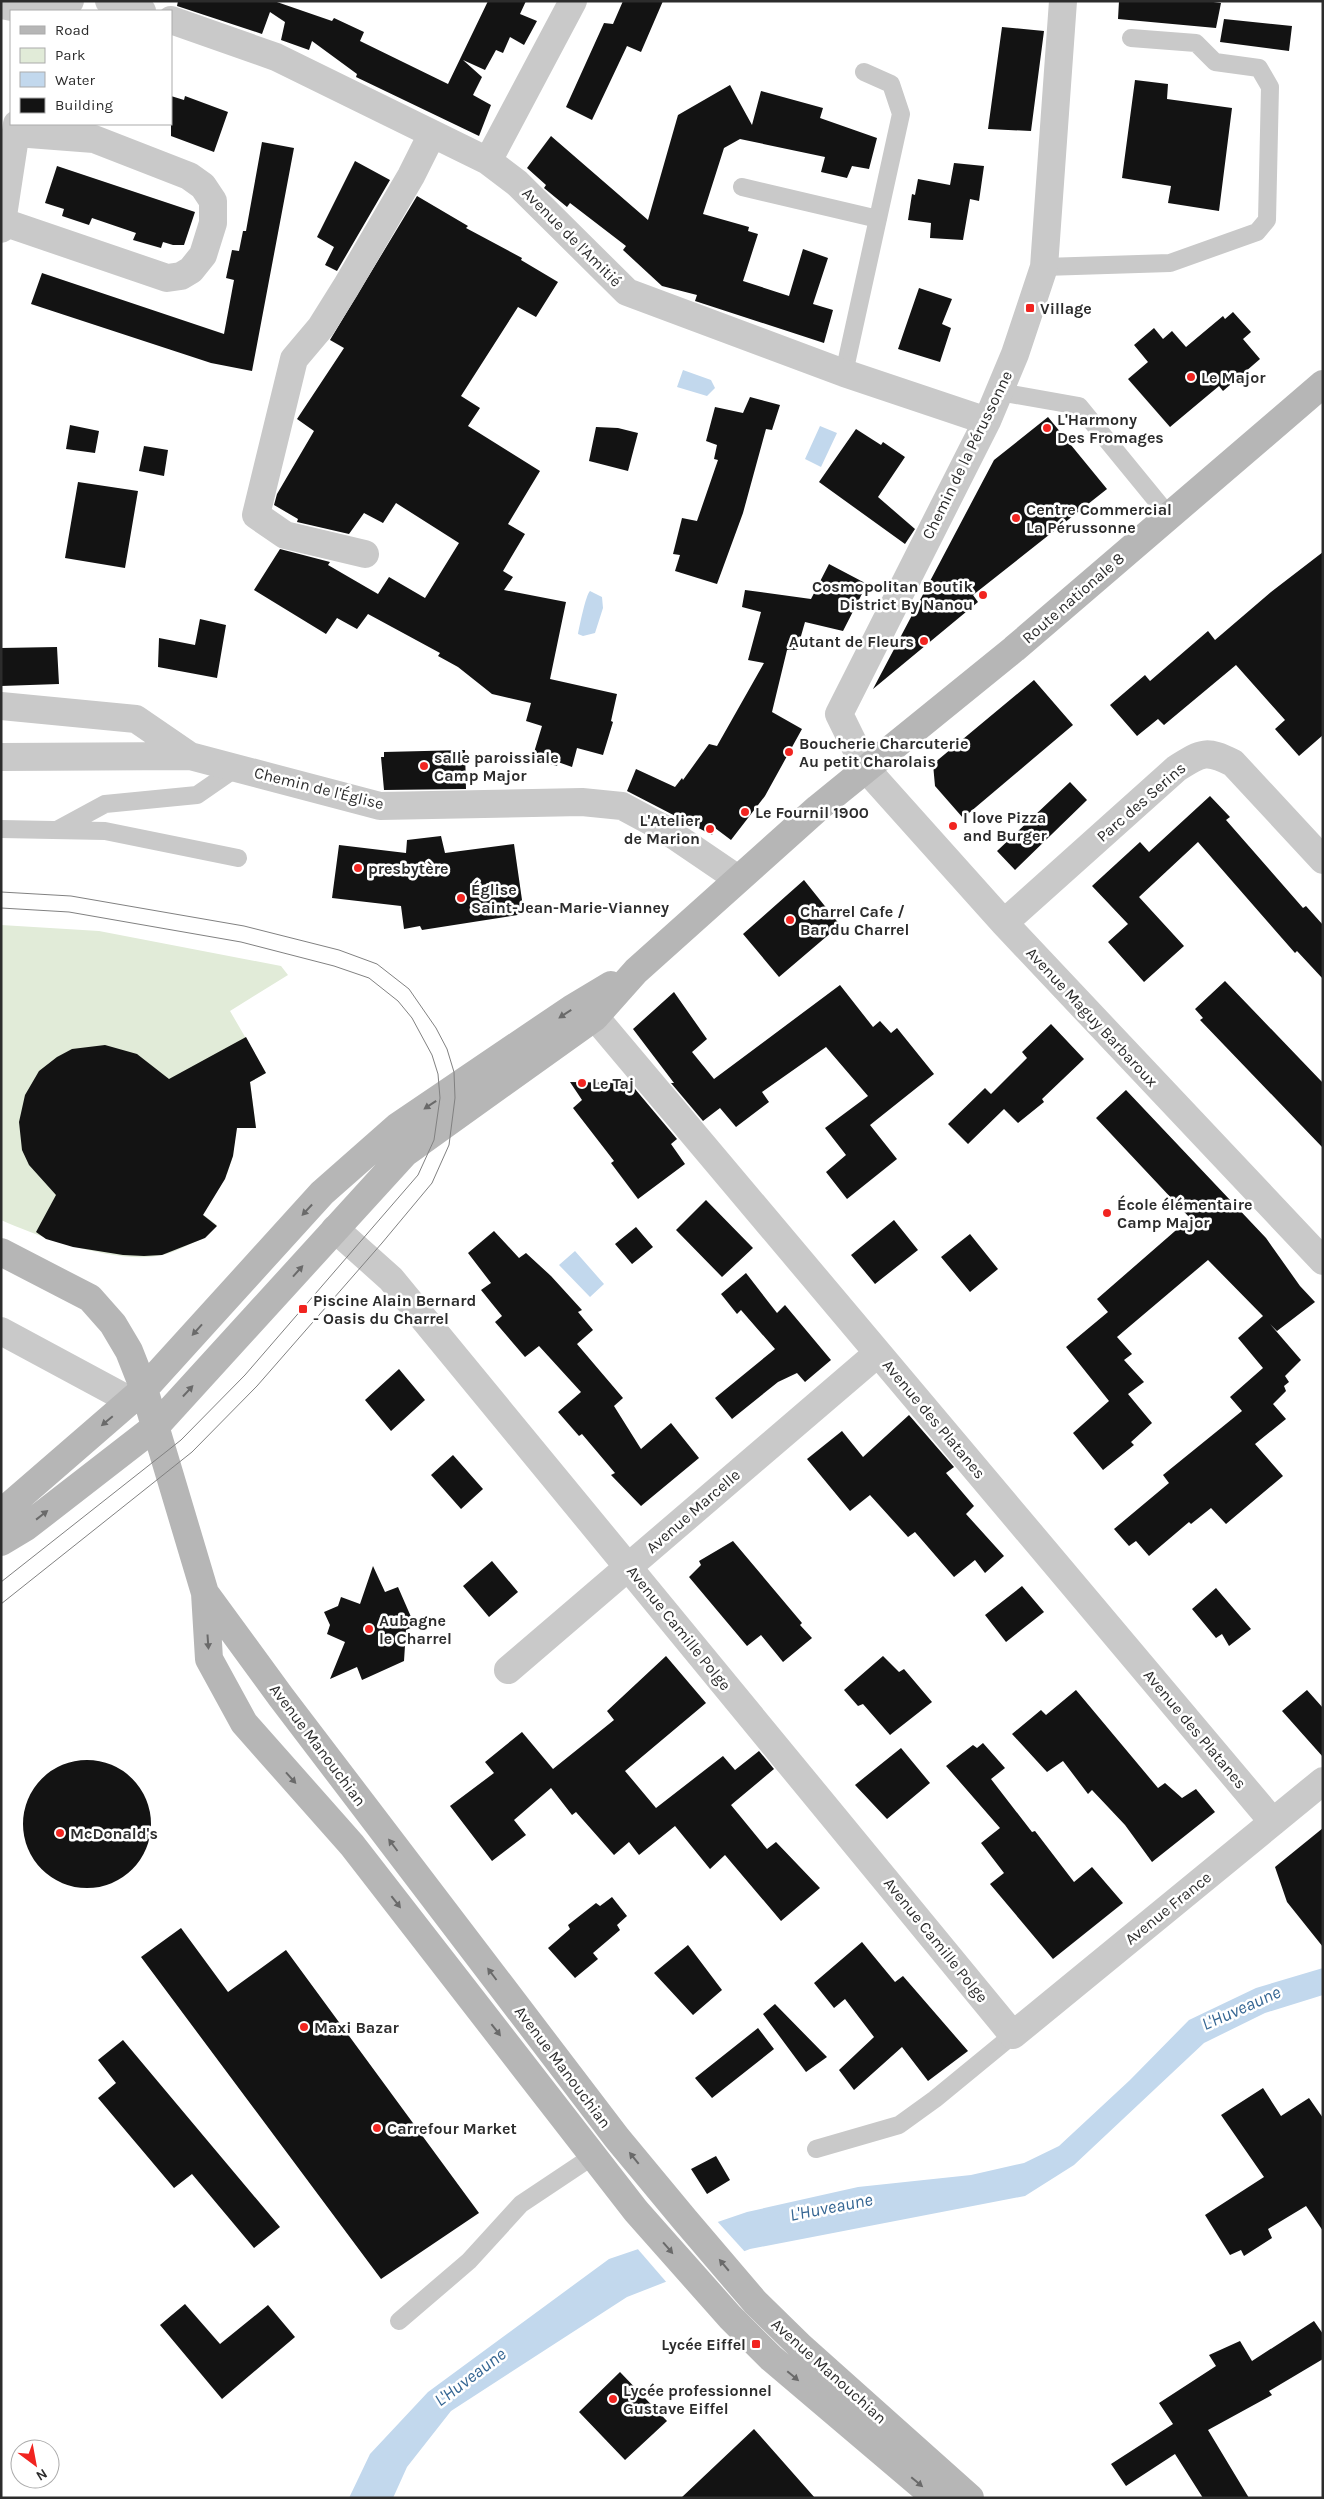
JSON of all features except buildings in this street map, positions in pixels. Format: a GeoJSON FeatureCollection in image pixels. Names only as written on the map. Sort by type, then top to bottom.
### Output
{"type":"FeatureCollection","features":[{"type":"Feature","properties":{"kind":"main road","name":"Route nationale 8"},"geometry":{"type":"LineString","coordinates":[[636,970],[818,808],[1021,643],[1323,384]]}},
{"type":"Feature","properties":{"kind":"main road"},"geometry":{"type":"LineString","coordinates":[[1,1542],[26,1528],[155,1427],[405,1153],[595,1017],[636,970]]}},
{"type":"Feature","properties":{"kind":"main road"},"geometry":{"type":"LineString","coordinates":[[1,1513],[138,1395],[322,1193],[398,1126],[563,1015],[636,970]]}},
{"type":"Feature","properties":{"kind":"main road","name":"Avenue Manouchian"},"geometry":{"type":"LineString","coordinates":[[1,1252],[90,1298],[113,1324],[129,1351],[138,1395],[155,1427],[205,1593],[209,1659],[244,1723],[352,1845],[636,2211],[730,2317],[771,2358],[936,2498]]}},
{"type":"Feature","properties":{"kind":"main road","name":"Avenue Manouchian"},"geometry":{"type":"LineString","coordinates":[[205,1593],[323,1752],[617,2138],[665,2196],[755,2302],[801,2348],[970,2498]]}},
{"type":"Feature","properties":{"kind":"street"},"geometry":{"type":"LineString","coordinates":[[38,10],[70,1]]}},
{"type":"Feature","properties":{"kind":"street"},"geometry":{"type":"LineString","coordinates":[[109,1],[139,10]]}},
{"type":"Feature","properties":{"kind":"street"},"geometry":{"type":"LineString","coordinates":[[488,161],[573,1]]}},
{"type":"Feature","properties":{"kind":"street","name":"Chemin de la Pérussonne"},"geometry":{"type":"LineString","coordinates":[[866,769],[839,714],[987,421],[1015,354],[1044,267],[1063,1]]}},
{"type":"Feature","properties":{"kind":"street"},"geometry":{"type":"LineString","coordinates":[[1,5],[28,10]]}},
{"type":"Feature","properties":{"kind":"street","name":"Avenue de l'Amitié"},"geometry":{"type":"LineString","coordinates":[[172,20],[276,57],[488,161],[517,183],[627,292],[844,373],[987,421]]}},
{"type":"Feature","properties":{"kind":"street"},"geometry":{"type":"LineString","coordinates":[[17,128],[94,139],[189,176],[203,186],[213,201],[213,223],[203,255],[191,270],[181,276],[167,278],[2,225],[17,128]]}},
{"type":"Feature","properties":{"kind":"street"},"geometry":{"type":"LineString","coordinates":[[365,554],[285,535],[256,515],[294,359],[321,327],[346,287],[432,134]]}},
{"type":"Feature","properties":{"kind":"street"},"geometry":{"type":"LineString","coordinates":[[1,706],[136,720],[190,756]]}},
{"type":"Feature","properties":{"kind":"street","name":"Parc des Serins"},"geometry":{"type":"LineString","coordinates":[[1004,923],[1177,768],[1198,754],[1218,755],[1232,763],[1323,860]]}},
{"type":"Feature","properties":{"kind":"street","name":"Chemin de l'Église"},"geometry":{"type":"LineString","coordinates":[[1,757],[190,756],[380,806],[582,802],[622,806],[663,828],[738,879]]}},
{"type":"Feature","properties":{"kind":"street","name":"Avenue Maguy Barbaroux"},"geometry":{"type":"LineString","coordinates":[[866,769],[1004,923],[1323,1260]]}},
{"type":"Feature","properties":{"kind":"street","name":"Avenue des Platanes"},"geometry":{"type":"LineString","coordinates":[[595,1017],[1273,1822]]}},
{"type":"Feature","properties":{"kind":"street","name":"Avenue Camille Polge"},"geometry":{"type":"LineString","coordinates":[[335,1229],[391,1279],[1013,2034]]}},
{"type":"Feature","properties":{"kind":"street"},"geometry":{"type":"LineString","coordinates":[[1,1331],[138,1395]]}},
{"type":"Feature","properties":{"kind":"street","name":"Avenue Marcelle"},"geometry":{"type":"LineString","coordinates":[[508,1670],[878,1352]]}},
{"type":"Feature","properties":{"kind":"street","name":"Avenue France"},"geometry":{"type":"LineString","coordinates":[[1013,2034],[1323,1780]]}},
{"type":"Feature","properties":{"kind":"lane"},"geometry":{"type":"LineString","coordinates":[[1044,267],[1170,263],[1257,232],[1267,220],[1270,87],[1259,68],[1215,62],[1196,43],[1131,38]]}},
{"type":"Feature","properties":{"kind":"lane"},"geometry":{"type":"LineString","coordinates":[[844,373],[901,114],[891,84],[864,72]]}},
{"type":"Feature","properties":{"kind":"lane"},"geometry":{"type":"LineString","coordinates":[[742,186],[878,219]]}},
{"type":"Feature","properties":{"kind":"lane"},"geometry":{"type":"LineString","coordinates":[[1000,392],[1079,406],[1169,516]]}},
{"type":"Feature","properties":{"kind":"lane"},"geometry":{"type":"LineString","coordinates":[[56,830],[105,804],[197,795],[236,768]]}},
{"type":"Feature","properties":{"kind":"lane"},"geometry":{"type":"LineString","coordinates":[[1,829],[106,831],[238,858]]}},
{"type":"Feature","properties":{"kind":"lane"},"geometry":{"type":"LineString","coordinates":[[816,2148],[899,2125],[935,2099],[1013,2034]]}},
{"type":"Feature","properties":{"kind":"lane"},"geometry":{"type":"LineString","coordinates":[[399,2320],[469,2261],[521,2204],[593,2156]]}},
{"type":"Feature","properties":{"kind":"green space"},"geometry":{"type":"Polygon","coordinates":[[[1,925],[99,931],[281,966],[288,975],[230,1011],[266,1073],[250,1082],[256,1128],[236,1128],[233,1156],[227,1174],[224,1174],[220,1187],[201,1213],[217,1225],[209,1233],[199,1235],[202,1239],[162,1255],[144,1257],[124,1256],[102,1253],[58,1242],[1,1220],[1,925]]]}},
{"type":"Feature","properties":{"kind":"water"},"geometry":{"type":"Polygon","coordinates":[[[683,370],[711,380],[715,388],[707,396],[677,387],[683,370]]]}},
{"type":"Feature","properties":{"kind":"water"},"geometry":{"type":"Polygon","coordinates":[[[820,426],[837,433],[821,467],[805,459],[820,426]]]}},
{"type":"Feature","properties":{"kind":"water"},"geometry":{"type":"Polygon","coordinates":[[[590,591],[602,597],[603,608],[595,633],[583,636],[578,634],[590,591]]]}},
{"type":"Feature","properties":{"kind":"water"},"geometry":{"type":"Polygon","coordinates":[[[575,1251],[604,1284],[590,1297],[559,1265],[575,1251]]]}},
{"type":"Feature","properties":{"kind":"water","name":"L'Huveaune"},"geometry":{"type":"Polygon","coordinates":[[[1323,1968],[1323,1995],[1265,2013],[1204,2043],[1074,2165],[1025,2196],[750,2249],[627,2297],[451,2411],[407,2467],[393,2498],[349,2498],[370,2454],[428,2392],[609,2259],[747,2212],[858,2187],[971,2175],[1024,2163],[1059,2146],[1130,2080],[1189,2020],[1256,1988],[1323,1968]]]}},
{"type":"Feature","properties":{"kind":"pier"},"geometry":{"type":"Polygon","coordinates":[[[716,2220],[746,2253],[668,2284],[636,2247],[716,2220]]]}},
{"type":"Feature","properties":{"kind":"tram line"},"geometry":{"type":"LineString","coordinates":[[1,892],[71,896],[244,926],[339,950],[377,964],[409,989],[436,1028],[447,1049],[454,1072],[455,1098],[449,1145],[432,1183],[257,1386],[192,1452],[1,1604]]}},
{"type":"Feature","properties":{"kind":"tram line"},"geometry":{"type":"LineString","coordinates":[[1,908],[69,912],[241,942],[334,966],[369,978],[398,1001],[412,1018],[432,1055],[438,1074],[440,1098],[434,1140],[418,1175],[245,1375],[181,1440],[1,1582]]}},
{"type":"Feature","properties":{"kind":"place","name":"Village"},"geometry":{"type":"Point","coordinates":[1030,308]}},
{"type":"Feature","properties":{"kind":"place","name":"Le Major"},"geometry":{"type":"Point","coordinates":[1191,377]}},
{"type":"Feature","properties":{"kind":"place","name":"L'Harmony Des Fromages"},"geometry":{"type":"Point","coordinates":[1047,428]}},
{"type":"Feature","properties":{"kind":"place","name":"Centre Commercial La Pérussonne"},"geometry":{"type":"Point","coordinates":[1016,518]}},
{"type":"Feature","properties":{"kind":"place","name":"Cosmopolitan Boutik District By Nanou"},"geometry":{"type":"Point","coordinates":[983,595]}},
{"type":"Feature","properties":{"kind":"place","name":"Autant de Fleurs"},"geometry":{"type":"Point","coordinates":[924,641]}},
{"type":"Feature","properties":{"kind":"place","name":"Boucherie Charcuterie Au petit Charolais"},"geometry":{"type":"Point","coordinates":[789,752]}},
{"type":"Feature","properties":{"kind":"place","name":"salle paroissiale Camp Major"},"geometry":{"type":"Point","coordinates":[424,766]}},
{"type":"Feature","properties":{"kind":"place","name":"Le Fournil 1900"},"geometry":{"type":"Point","coordinates":[745,812]}},
{"type":"Feature","properties":{"kind":"place","name":"I love Pizza and Burger"},"geometry":{"type":"Point","coordinates":[953,826]}},
{"type":"Feature","properties":{"kind":"place","name":"L'Atelier de Marion"},"geometry":{"type":"Point","coordinates":[710,829]}},
{"type":"Feature","properties":{"kind":"place","name":"presbytère"},"geometry":{"type":"Point","coordinates":[358,868]}},
{"type":"Feature","properties":{"kind":"place","name":"Église Saint-Jean-Marie-Vianney"},"geometry":{"type":"Point","coordinates":[461,898]}},
{"type":"Feature","properties":{"kind":"place","name":"Charrel Cafe / Bar du Charrel"},"geometry":{"type":"Point","coordinates":[790,920]}},
{"type":"Feature","properties":{"kind":"place","name":"Le Taj"},"geometry":{"type":"Point","coordinates":[582,1083]}},
{"type":"Feature","properties":{"kind":"place","name":"École élémentaire Camp Major"},"geometry":{"type":"Point","coordinates":[1107,1213]}},
{"type":"Feature","properties":{"kind":"place","name":"Piscine Alain Bernard - Oasis du Charrel"},"geometry":{"type":"Point","coordinates":[303,1309]}},
{"type":"Feature","properties":{"kind":"place","name":"Aubagne le Charrel"},"geometry":{"type":"Point","coordinates":[369,1629]}},
{"type":"Feature","properties":{"kind":"place","name":"McDonald's"},"geometry":{"type":"Point","coordinates":[60,1833]}},
{"type":"Feature","properties":{"kind":"place","name":"Maxi Bazar"},"geometry":{"type":"Point","coordinates":[304,2027]}},
{"type":"Feature","properties":{"kind":"place","name":"Carrefour Market"},"geometry":{"type":"Point","coordinates":[377,2128]}},
{"type":"Feature","properties":{"kind":"place","name":"Lycée Eiffel"},"geometry":{"type":"Point","coordinates":[756,2344]}},
{"type":"Feature","properties":{"kind":"place","name":"Lycée professionnel Gustave Eiffel"},"geometry":{"type":"Point","coordinates":[613,2399]}}]}
